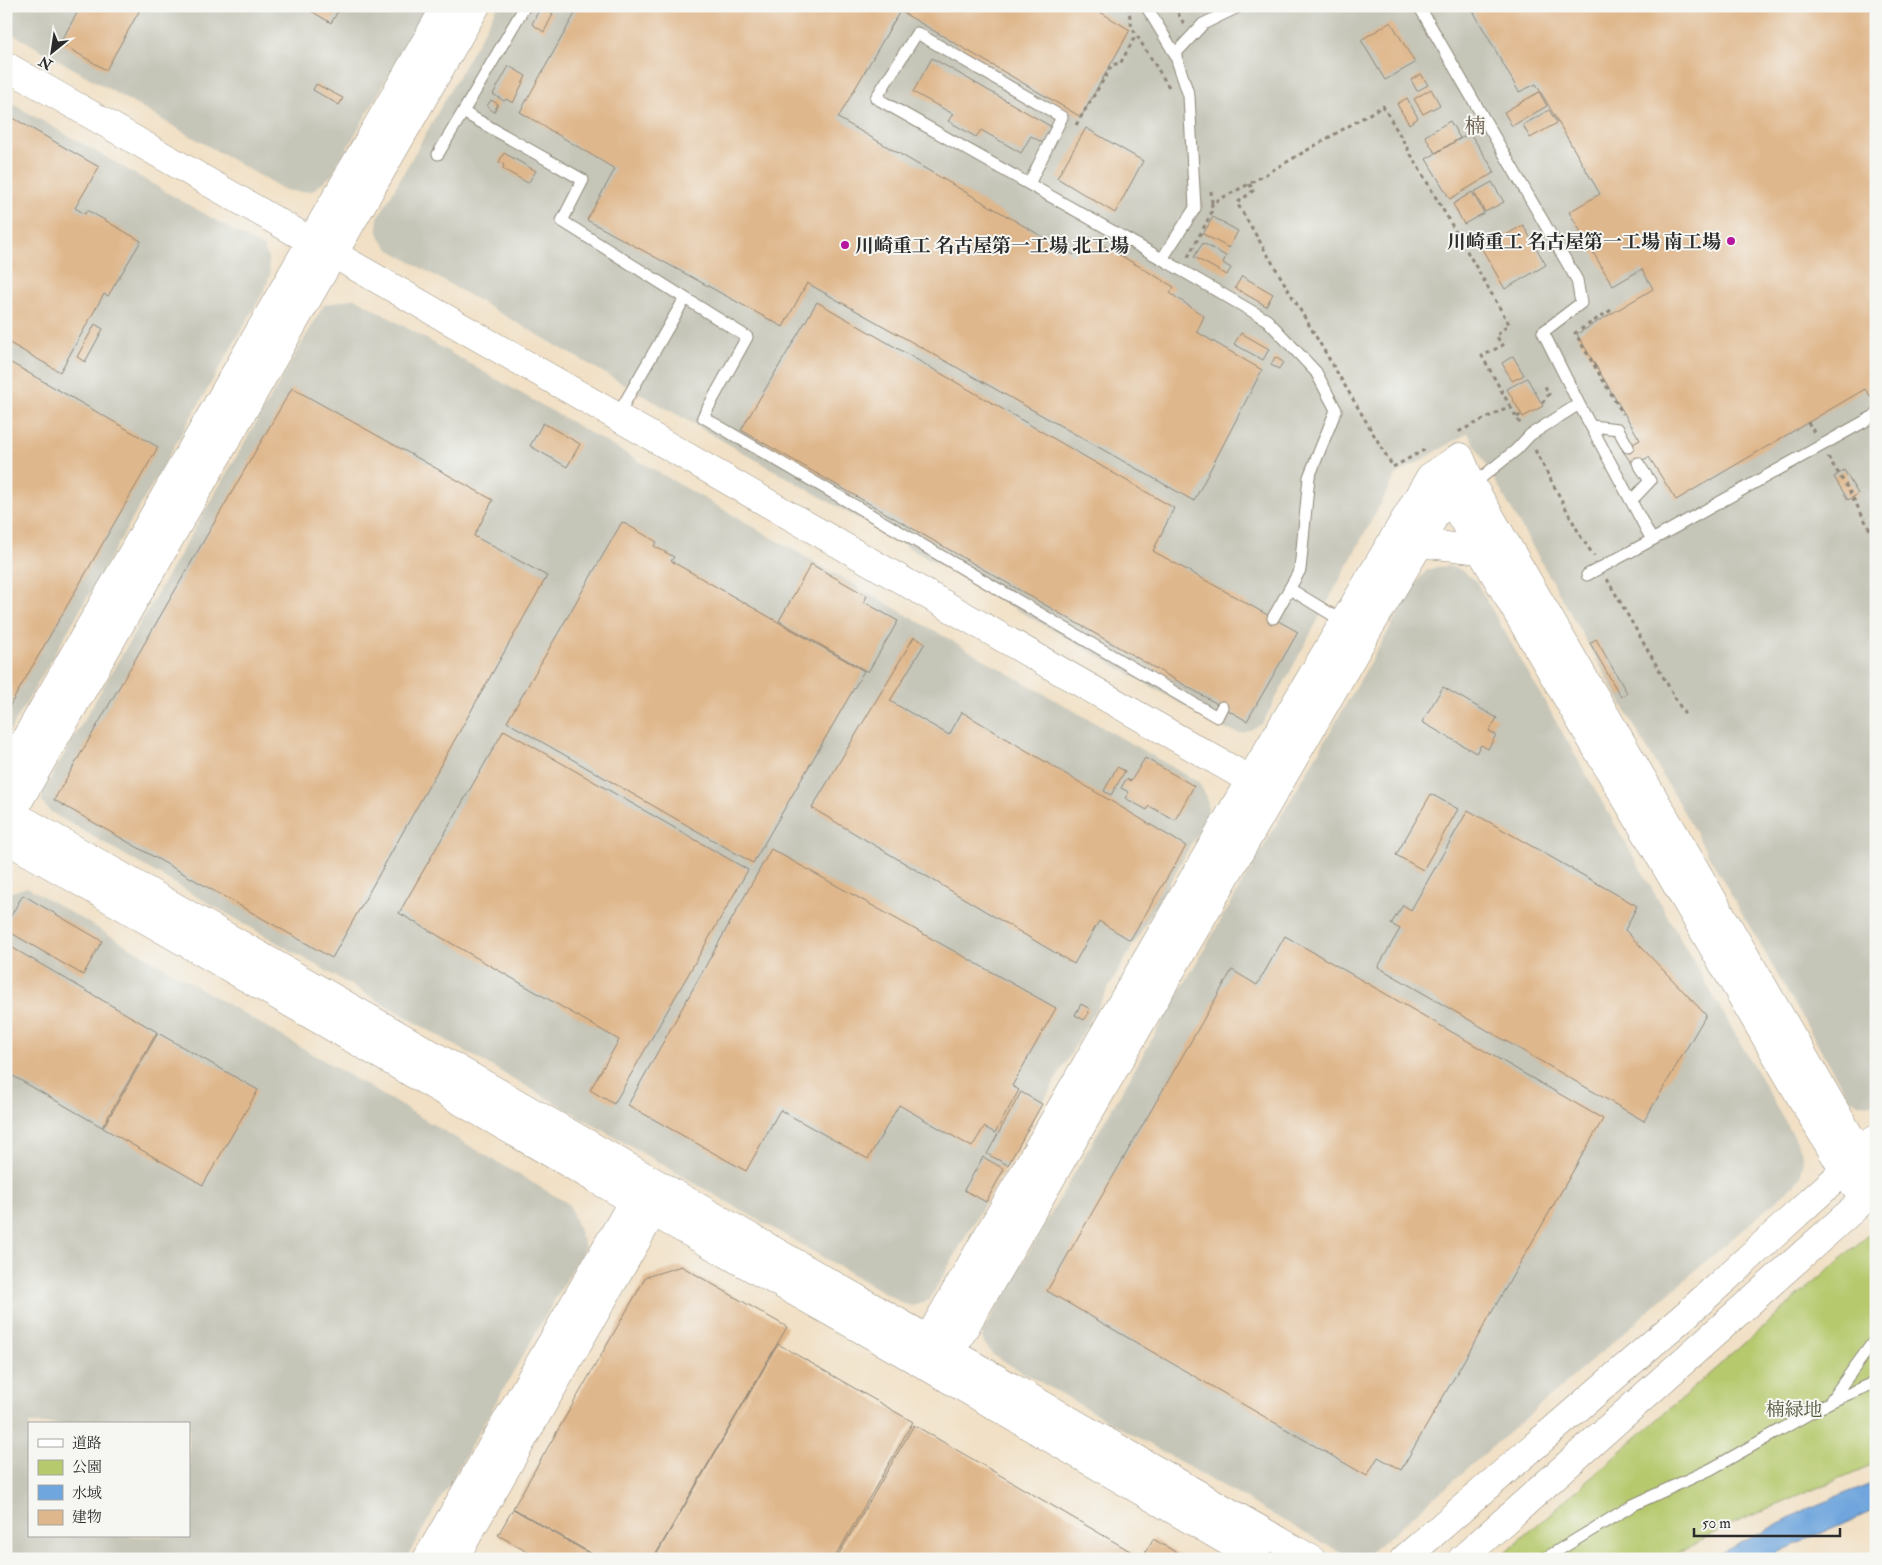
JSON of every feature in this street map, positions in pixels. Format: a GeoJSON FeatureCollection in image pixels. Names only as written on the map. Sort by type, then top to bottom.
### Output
{"type":"FeatureCollection","features":[{"type":"Feature","properties":{"kind":"street"},"geometry":{"type":"LineString","coordinates":[[8,822],[323,247],[446,6]]}},
{"type":"Feature","properties":{"kind":"street"},"geometry":{"type":"LineString","coordinates":[[6,773],[323,247],[476,6]]}},
{"type":"Feature","properties":{"kind":"street"},"geometry":{"type":"LineString","coordinates":[[6,66],[1261,787]]}},
{"type":"Feature","properties":{"kind":"street"},"geometry":{"type":"LineString","coordinates":[[934,1356],[1261,787],[1355,629],[1450,485]]}},
{"type":"Feature","properties":{"kind":"street"},"geometry":{"type":"LineString","coordinates":[[1355,629],[1420,543],[1450,485]]}},
{"type":"Feature","properties":{"kind":"street"},"geometry":{"type":"LineString","coordinates":[[1450,485],[1480,550],[1859,1153],[1876,1171]]}},
{"type":"Feature","properties":{"kind":"street"},"geometry":{"type":"LineString","coordinates":[[1450,485],[1859,1153],[1870,1194],[1462,1559]]}},
{"type":"Feature","properties":{"kind":"street"},"geometry":{"type":"LineString","coordinates":[[1420,543],[1480,550]]}},
{"type":"Feature","properties":{"kind":"street"},"geometry":{"type":"LineString","coordinates":[[8,822],[643,1207],[934,1356],[1311,1559]]}},
{"type":"Feature","properties":{"kind":"street"},"geometry":{"type":"LineString","coordinates":[[8,822],[934,1356],[1258,1559]]}},
{"type":"Feature","properties":{"kind":"street"},"geometry":{"type":"LineString","coordinates":[[1404,1559],[1689,1312],[1859,1153]]}},
{"type":"Feature","properties":{"kind":"street"},"geometry":{"type":"LineString","coordinates":[[427,1559],[643,1207]]}},
{"type":"Feature","properties":{"kind":"street"},"geometry":{"type":"LineString","coordinates":[[454,1559],[643,1207]]}},
{"type":"Feature","properties":{"kind":"lane"},"geometry":{"type":"LineString","coordinates":[[438,154],[524,6]]}},
{"type":"Feature","properties":{"kind":"lane"},"geometry":{"type":"LineString","coordinates":[[1146,6],[1175,54],[1189,96],[1195,208],[1162,259]]}},
{"type":"Feature","properties":{"kind":"lane"},"geometry":{"type":"LineString","coordinates":[[1175,54],[1203,24],[1240,6]]}},
{"type":"Feature","properties":{"kind":"lane"},"geometry":{"type":"LineString","coordinates":[[1419,6],[1577,280],[1581,303],[1543,332],[1579,404],[1652,540]]}},
{"type":"Feature","properties":{"kind":"lane"},"geometry":{"type":"LineString","coordinates":[[1028,184],[1062,117],[917,33],[876,98],[1267,320],[1316,372],[1336,410],[1309,477],[1300,570],[1273,618]]}},
{"type":"Feature","properties":{"kind":"lane"},"geometry":{"type":"LineString","coordinates":[[463,112],[583,180],[562,221],[747,337],[703,417],[1217,717],[1222,707]]}},
{"type":"Feature","properties":{"kind":"lane"},"geometry":{"type":"LineString","coordinates":[[617,416],[685,298]]}},
{"type":"Feature","properties":{"kind":"lane"},"geometry":{"type":"LineString","coordinates":[[1450,485],[1516,450],[1530,435],[1579,404]]}},
{"type":"Feature","properties":{"kind":"lane"},"geometry":{"type":"LineString","coordinates":[[1587,574],[1652,540],[1876,415]]}},
{"type":"Feature","properties":{"kind":"lane"},"geometry":{"type":"LineString","coordinates":[[1592,426],[1618,429],[1628,447]]}},
{"type":"Feature","properties":{"kind":"lane"},"geometry":{"type":"LineString","coordinates":[[1631,501],[1650,481],[1638,463]]}},
{"type":"Feature","properties":{"kind":"lane"},"geometry":{"type":"LineString","coordinates":[[1290,589],[1355,629]]}},
{"type":"Feature","properties":{"kind":"lane"},"geometry":{"type":"LineString","coordinates":[[1830,1402],[1876,1338]]}},
{"type":"Feature","properties":{"kind":"lane"},"geometry":{"type":"LineString","coordinates":[[1544,1559],[1633,1505],[1712,1469],[1830,1402],[1876,1382]]}},
{"type":"Feature","properties":{"kind":"path"},"geometry":{"type":"LineString","coordinates":[[1128,6],[1132,28],[1176,99],[1188,91]]}},
{"type":"Feature","properties":{"kind":"path"},"geometry":{"type":"LineString","coordinates":[[1062,117],[1077,126],[1113,64],[1120,64],[1136,35]]}},
{"type":"Feature","properties":{"kind":"path"},"geometry":{"type":"LineString","coordinates":[[1435,445],[1393,467],[1237,204],[1254,190],[1249,184],[1383,106],[1509,324],[1496,336],[1503,345],[1482,356],[1510,406],[1452,436]]}},
{"type":"Feature","properties":{"kind":"path"},"geometry":{"type":"LineString","coordinates":[[1611,310],[1575,332],[1628,423],[1618,429]]}},
{"type":"Feature","properties":{"kind":"path"},"geometry":{"type":"LineString","coordinates":[[1542,403],[1549,394],[1545,386]]}},
{"type":"Feature","properties":{"kind":"path"},"geometry":{"type":"LineString","coordinates":[[1517,417],[1522,414]]}},
{"type":"Feature","properties":{"kind":"path"},"geometry":{"type":"LineString","coordinates":[[1847,487],[1876,541]]}},
{"type":"Feature","properties":{"kind":"shaded area"},"geometry":{"type":"Polygon","coordinates":[[[6,6],[428,6],[332,175],[312,191],[299,192],[285,190],[6,30],[6,6]]]}},
{"type":"Feature","properties":{"kind":"shaded area"},"geometry":{"type":"Polygon","coordinates":[[[498,6],[1876,6],[1876,1104],[1857,1103],[1847,1095],[1468,433],[1396,475],[1262,724],[1246,732],[1239,733],[1227,730],[390,250],[380,238],[377,228],[378,218],[498,6]]]}},
{"type":"Feature","properties":{"kind":"shaded area"},"geometry":{"type":"Polygon","coordinates":[[[6,100],[264,248],[268,258],[270,275],[264,291],[6,738],[6,100]]]}},
{"type":"Feature","properties":{"kind":"shaded area"},"geometry":{"type":"Polygon","coordinates":[[[355,298],[1198,782],[1206,795],[1208,805],[1207,817],[929,1300],[913,1306],[904,1304],[49,811],[42,802],[42,793],[324,305],[355,298]]]}},
{"type":"Feature","properties":{"kind":"shaded area"},"geometry":{"type":"Polygon","coordinates":[[[1448,566],[1461,570],[1475,580],[1801,1149],[1803,1164],[1800,1177],[1794,1185],[1370,1553],[1358,1556],[1346,1554],[1330,1547],[993,1355],[982,1338],[983,1331],[1418,580],[1426,571],[1436,567],[1448,566]]]}},
{"type":"Feature","properties":{"kind":"shaded area"},"geometry":{"type":"Polygon","coordinates":[[[27,887],[569,1204],[585,1247],[406,1559],[6,1559],[6,894],[27,887]]]}},
{"type":"Feature","properties":{"kind":"green space","name":"楠緑地"},"geometry":{"type":"Polygon","coordinates":[[[1876,1228],[1876,1463],[1725,1527],[1668,1559],[1498,1559],[1876,1228]]]}},
{"type":"Feature","properties":{"kind":"water"},"geometry":{"type":"Polygon","coordinates":[[[1876,1481],[1876,1509],[1763,1559],[1710,1559],[1807,1509],[1876,1481]]]}},
{"type":"Feature","properties":{"kind":"building"},"geometry":{"type":"Polygon","coordinates":[[[81,6],[142,6],[106,70],[60,43],[81,6]]]}},
{"type":"Feature","properties":{"kind":"building"},"geometry":{"type":"Polygon","coordinates":[[[303,6],[341,6],[331,23],[303,6]]]}},
{"type":"Feature","properties":{"kind":"building"},"geometry":{"type":"Polygon","coordinates":[[[541,6],[553,14],[544,32],[532,24],[541,6]]]}},
{"type":"Feature","properties":{"kind":"building","name":"川崎重工 名古屋第一工場 北工場"},"geometry":{"type":"Polygon","coordinates":[[[571,6],[1090,6],[1130,30],[1081,117],[900,11],[838,118],[1074,255],[1086,235],[1174,287],[1170,293],[1204,316],[1197,332],[1262,370],[1194,501],[807,283],[783,327],[587,220],[615,169],[520,112],[577,10],[571,6]]]}},
{"type":"Feature","properties":{"kind":"building","name":"川崎重工 名古屋第一工場 南工場"},"geometry":{"type":"Polygon","coordinates":[[[1477,6],[1876,6],[1876,393],[1870,396],[1865,389],[1676,500],[1649,457],[1633,465],[1622,450],[1640,440],[1577,334],[1653,289],[1642,269],[1613,286],[1569,212],[1600,194],[1536,84],[1519,92],[1472,9],[1477,6]]]}},
{"type":"Feature","properties":{"kind":"building"},"geometry":{"type":"Polygon","coordinates":[[[1391,22],[1415,63],[1385,80],[1361,40],[1391,22]]]}},
{"type":"Feature","properties":{"kind":"building"},"geometry":{"type":"Polygon","coordinates":[[[932,58],[1052,127],[1043,143],[1031,136],[1021,153],[981,130],[976,137],[948,121],[953,114],[913,92],[932,58]]]}},
{"type":"Feature","properties":{"kind":"building"},"geometry":{"type":"Polygon","coordinates":[[[509,66],[526,76],[513,103],[506,99],[504,101],[493,94],[509,66]]]}},
{"type":"Feature","properties":{"kind":"building"},"geometry":{"type":"Polygon","coordinates":[[[1421,74],[1428,85],[1417,91],[1411,80],[1421,74]]]}},
{"type":"Feature","properties":{"kind":"building"},"geometry":{"type":"Polygon","coordinates":[[[316,84],[343,98],[339,105],[313,90],[316,84]]]}},
{"type":"Feature","properties":{"kind":"building"},"geometry":{"type":"Polygon","coordinates":[[[1431,89],[1440,105],[1423,114],[1414,99],[1431,89]]]}},
{"type":"Feature","properties":{"kind":"building"},"geometry":{"type":"Polygon","coordinates":[[[1539,92],[1547,106],[1512,126],[1504,112],[1539,92]]]}},
{"type":"Feature","properties":{"kind":"building"},"geometry":{"type":"Polygon","coordinates":[[[1407,98],[1418,118],[1409,124],[1397,104],[1407,98]]]}},
{"type":"Feature","properties":{"kind":"building"},"geometry":{"type":"Polygon","coordinates":[[[491,100],[498,104],[494,112],[487,106],[491,100]]]}},
{"type":"Feature","properties":{"kind":"building"},"geometry":{"type":"Polygon","coordinates":[[[1549,110],[1557,123],[1530,138],[1523,125],[1549,110]]]}},
{"type":"Feature","properties":{"kind":"building"},"geometry":{"type":"Polygon","coordinates":[[[6,114],[99,167],[75,208],[85,214],[87,210],[141,241],[108,296],[104,294],[60,372],[6,341],[6,114]]]}},
{"type":"Feature","properties":{"kind":"building"},"geometry":{"type":"Polygon","coordinates":[[[1450,121],[1460,138],[1435,153],[1425,136],[1450,121]]]}},
{"type":"Feature","properties":{"kind":"building"},"geometry":{"type":"Polygon","coordinates":[[[1086,128],[1143,161],[1115,213],[1057,178],[1086,128]]]}},
{"type":"Feature","properties":{"kind":"building"},"geometry":{"type":"Polygon","coordinates":[[[1470,133],[1495,172],[1450,199],[1426,159],[1470,133]]]}},
{"type":"Feature","properties":{"kind":"building"},"geometry":{"type":"Polygon","coordinates":[[[504,153],[536,171],[528,183],[503,169],[504,165],[499,162],[504,153]]]}},
{"type":"Feature","properties":{"kind":"building"},"geometry":{"type":"Polygon","coordinates":[[[1492,182],[1504,202],[1485,212],[1474,192],[1492,182]]]}},
{"type":"Feature","properties":{"kind":"building"},"geometry":{"type":"Polygon","coordinates":[[[1472,192],[1484,213],[1464,224],[1453,204],[1472,192]]]}},
{"type":"Feature","properties":{"kind":"building"},"geometry":{"type":"Polygon","coordinates":[[[1213,217],[1238,231],[1229,248],[1203,234],[1213,217]]]}},
{"type":"Feature","properties":{"kind":"building"},"geometry":{"type":"Polygon","coordinates":[[[1523,225],[1546,265],[1505,289],[1482,249],[1523,225]]]}},
{"type":"Feature","properties":{"kind":"building"},"geometry":{"type":"Polygon","coordinates":[[[1203,243],[1226,256],[1223,263],[1231,268],[1227,275],[1194,257],[1203,243]]]}},
{"type":"Feature","properties":{"kind":"building"},"geometry":{"type":"Polygon","coordinates":[[[1242,276],[1273,294],[1266,306],[1235,288],[1242,276]]]}},
{"type":"Feature","properties":{"kind":"building"},"geometry":{"type":"Polygon","coordinates":[[[817,302],[1174,508],[1153,551],[1298,632],[1247,721],[741,430],[817,302]]]}},
{"type":"Feature","properties":{"kind":"building"},"geometry":{"type":"Polygon","coordinates":[[[95,324],[103,329],[85,362],[77,357],[95,324]]]}},
{"type":"Feature","properties":{"kind":"building"},"geometry":{"type":"Polygon","coordinates":[[[1241,333],[1269,349],[1263,360],[1234,344],[1241,333]]]}},
{"type":"Feature","properties":{"kind":"building"},"geometry":{"type":"Polygon","coordinates":[[[1513,356],[1524,375],[1512,381],[1502,363],[1513,356]]]}},
{"type":"Feature","properties":{"kind":"building"},"geometry":{"type":"Polygon","coordinates":[[[1275,357],[1283,362],[1279,369],[1271,365],[1275,357]]]}},
{"type":"Feature","properties":{"kind":"building"},"geometry":{"type":"Polygon","coordinates":[[[6,360],[158,447],[9,707],[6,706],[6,360]]]}},
{"type":"Feature","properties":{"kind":"building"},"geometry":{"type":"Polygon","coordinates":[[[1527,378],[1543,406],[1523,417],[1507,389],[1527,378]]]}},
{"type":"Feature","properties":{"kind":"building"},"geometry":{"type":"Polygon","coordinates":[[[292,388],[493,500],[474,536],[547,576],[332,958],[54,800],[292,388]]]}},
{"type":"Feature","properties":{"kind":"building"},"geometry":{"type":"Polygon","coordinates":[[[543,423],[580,444],[567,467],[530,446],[543,423]]]}},
{"type":"Feature","properties":{"kind":"building"},"geometry":{"type":"Polygon","coordinates":[[[1844,470],[1858,494],[1848,500],[1834,477],[1844,470]]]}},
{"type":"Feature","properties":{"kind":"building"},"geometry":{"type":"Polygon","coordinates":[[[622,522],[657,542],[654,546],[674,557],[671,561],[864,671],[753,863],[507,722],[622,522]]]}},
{"type":"Feature","properties":{"kind":"building"},"geometry":{"type":"Polygon","coordinates":[[[811,564],[867,596],[864,602],[898,621],[868,672],[779,621],[811,564]]]}},
{"type":"Feature","properties":{"kind":"building"},"geometry":{"type":"Polygon","coordinates":[[[914,637],[925,643],[890,701],[949,735],[962,712],[1186,846],[1130,940],[1099,921],[1074,964],[812,808],[914,637]]]}},
{"type":"Feature","properties":{"kind":"building"},"geometry":{"type":"Polygon","coordinates":[[[1596,639],[1627,693],[1621,697],[1590,643],[1596,639]]]}},
{"type":"Feature","properties":{"kind":"building"},"geometry":{"type":"Polygon","coordinates":[[[1443,687],[1497,718],[1489,731],[1496,735],[1488,749],[1481,745],[1476,753],[1422,722],[1443,687]]]}},
{"type":"Feature","properties":{"kind":"building"},"geometry":{"type":"Polygon","coordinates":[[[504,730],[748,870],[614,1104],[590,1090],[619,1040],[399,913],[504,730]]]}},
{"type":"Feature","properties":{"kind":"building"},"geometry":{"type":"Polygon","coordinates":[[[1145,758],[1194,786],[1175,820],[1149,806],[1147,810],[1125,798],[1129,792],[1121,788],[1126,779],[1131,781],[1145,758]]]}},
{"type":"Feature","properties":{"kind":"building"},"geometry":{"type":"Polygon","coordinates":[[[1117,767],[1125,771],[1111,795],[1104,791],[1117,767]]]}},
{"type":"Feature","properties":{"kind":"building"},"geometry":{"type":"Polygon","coordinates":[[[1431,794],[1458,809],[1423,870],[1396,855],[1431,794]]]}},
{"type":"Feature","properties":{"kind":"building"},"geometry":{"type":"Polygon","coordinates":[[[1468,810],[1637,906],[1625,930],[1706,1015],[1644,1121],[1378,967],[1400,929],[1391,924],[1403,905],[1411,910],[1468,810]]]}},
{"type":"Feature","properties":{"kind":"building"},"geometry":{"type":"Polygon","coordinates":[[[771,849],[1056,1008],[1012,1086],[1019,1090],[995,1133],[984,1127],[972,1147],[899,1105],[868,1159],[780,1110],[746,1171],[628,1105],[771,849]]]}},
{"type":"Feature","properties":{"kind":"building"},"geometry":{"type":"Polygon","coordinates":[[[23,895],[102,941],[83,975],[6,930],[6,924],[23,895]]]}},
{"type":"Feature","properties":{"kind":"building"},"geometry":{"type":"Polygon","coordinates":[[[1285,936],[1603,1119],[1401,1470],[1378,1457],[1367,1476],[1047,1291],[1232,970],[1257,985],[1285,936]]]}},
{"type":"Feature","properties":{"kind":"building"},"geometry":{"type":"Polygon","coordinates":[[[6,944],[157,1032],[102,1127],[6,1072],[6,944]]]}},
{"type":"Feature","properties":{"kind":"building"},"geometry":{"type":"Polygon","coordinates":[[[1081,1004],[1090,1009],[1084,1020],[1075,1015],[1081,1004]]]}},
{"type":"Feature","properties":{"kind":"building"},"geometry":{"type":"Polygon","coordinates":[[[158,1033],[258,1090],[203,1185],[103,1128],[158,1033]]]}},
{"type":"Feature","properties":{"kind":"building"},"geometry":{"type":"Polygon","coordinates":[[[1021,1092],[1042,1104],[1008,1165],[987,1154],[1021,1092]]]}},
{"type":"Feature","properties":{"kind":"building"},"geometry":{"type":"Polygon","coordinates":[[[983,1157],[1004,1169],[986,1202],[964,1190],[983,1157]]]}},
{"type":"Feature","properties":{"kind":"building"},"geometry":{"type":"Polygon","coordinates":[[[681,1266],[787,1327],[653,1559],[601,1559],[513,1508],[646,1277],[681,1266]]]}},
{"type":"Feature","properties":{"kind":"building"},"geometry":{"type":"Polygon","coordinates":[[[778,1344],[913,1422],[834,1559],[654,1559],[778,1344]]]}},
{"type":"Feature","properties":{"kind":"building"},"geometry":{"type":"Polygon","coordinates":[[[914,1425],[1142,1558],[1153,1539],[1188,1559],[836,1559],[914,1425]]]}},
{"type":"Feature","properties":{"kind":"building"},"geometry":{"type":"Polygon","coordinates":[[[513,1509],[599,1559],[539,1559],[498,1535],[513,1509]]]}},
{"type":"Feature","properties":{"kind":"building"},"geometry":{"type":"Polygon","coordinates":[[[29,1553],[38,1559],[25,1559],[29,1553]]]}},
{"type":"Feature","properties":{"kind":"place","name":"川崎重工 名古屋第一工場 南工場"},"geometry":{"type":"Point","coordinates":[1731,241]}},
{"type":"Feature","properties":{"kind":"place","name":"川崎重工 名古屋第一工場 北工場"},"geometry":{"type":"Point","coordinates":[845,245]}},
{"type":"Feature","properties":{"kind":"district","name":"楠"},"geometry":{"type":"Point","coordinates":[1475,126]}}]}
